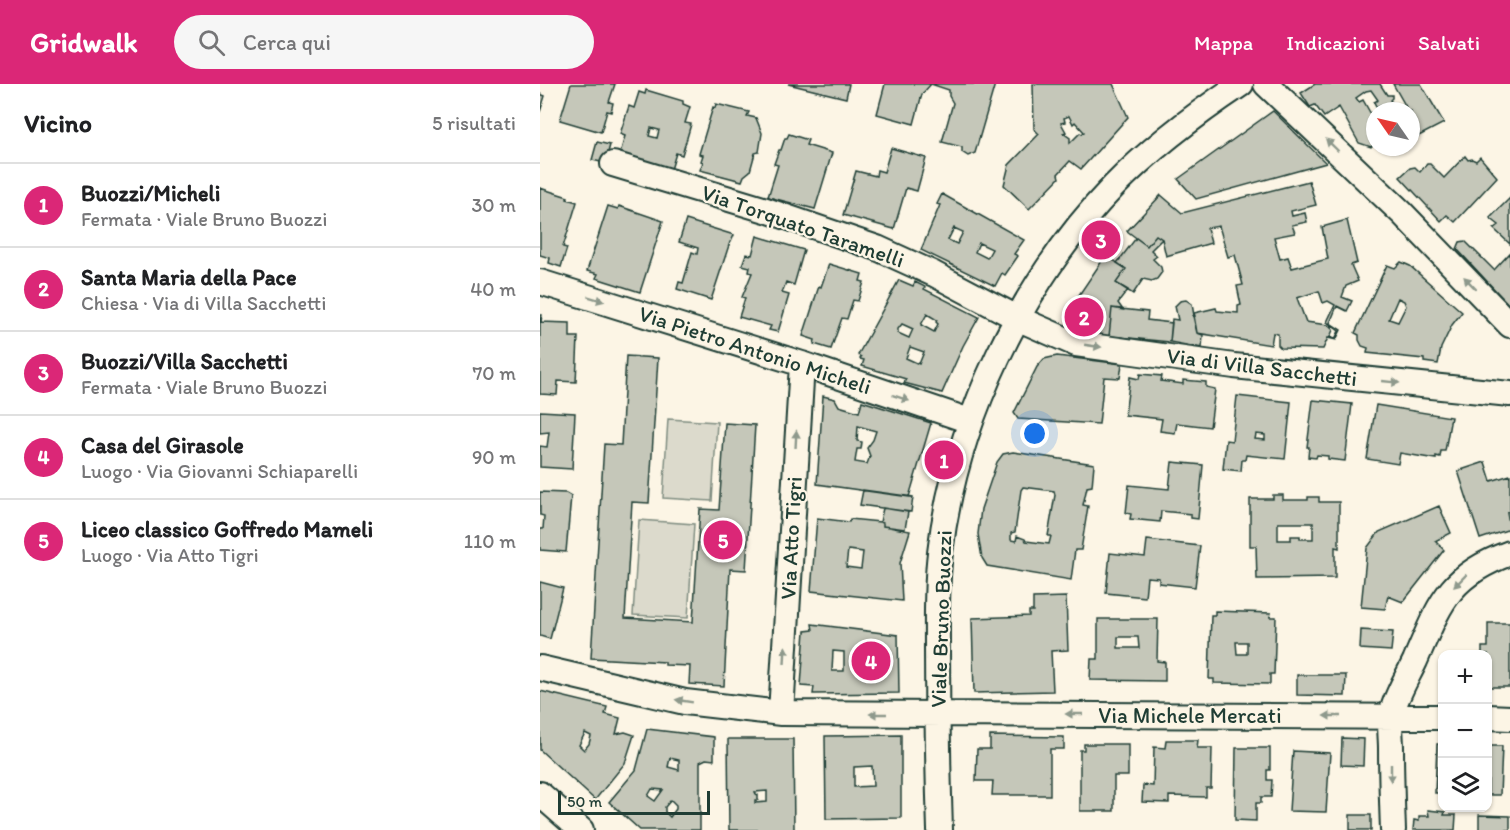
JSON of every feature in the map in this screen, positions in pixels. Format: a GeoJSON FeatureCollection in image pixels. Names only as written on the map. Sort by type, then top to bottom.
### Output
{"type":"FeatureCollection","features":[{"type":"Feature","properties":{"kind":"street","name":"Viale Bruno Buozzi"},"geometry":{"type":"LineString","coordinates":[[939,830],[937,598],[939,556],[948,504],[970,421],[999,355],[1019,319],[1055,260],[1078,229],[1114,186],[1173,134],[1242,84]]}},
{"type":"Feature","properties":{"kind":"street"},"geometry":{"type":"LineString","coordinates":[[1266,84],[1402,213],[1510,325]]}},
{"type":"Feature","properties":{"kind":"street","name":"Via Torquato Taramelli"},"geometry":{"type":"LineString","coordinates":[[613,164],[766,210],[867,244],[934,274],[1019,319]]}},
{"type":"Feature","properties":{"kind":"street","name":"Via Pietro Antonio Micheli"},"geometry":{"type":"LineString","coordinates":[[540,282],[802,364],[970,421]]}},
{"type":"Feature","properties":{"kind":"street","name":"Via di Villa Sacchetti"},"geometry":{"type":"LineString","coordinates":[[1019,319],[1076,344],[1234,366],[1510,394]]}},
{"type":"Feature","properties":{"kind":"street","name":"Via Atto Tigri"},"geometry":{"type":"LineString","coordinates":[[781,713],[802,364]]}},
{"type":"Feature","properties":{"kind":"street"},"geometry":{"type":"LineString","coordinates":[[1393,830],[1391,716],[1430,624],[1445,598],[1461,579],[1474,569],[1510,553]]}},
{"type":"Feature","properties":{"kind":"street","name":"Via Michele Mercati"},"geometry":{"type":"LineString","coordinates":[[540,668],[685,702],[781,713],[1438,717]]}},
{"type":"Feature","properties":{"kind":"street"},"geometry":{"type":"LineString","coordinates":[[1492,717],[1510,718]]}},
{"type":"Feature","properties":{"kind":"street"},"geometry":{"type":"LineString","coordinates":[[540,794],[581,830]]}},
{"type":"Feature","properties":{"kind":"shaded area"},"geometry":{"type":"Polygon","coordinates":[[[668,419],[717,422],[712,501],[663,498],[668,419]]]}},
{"type":"Feature","properties":{"kind":"shaded area"},"geometry":{"type":"Polygon","coordinates":[[[639,520],[694,524],[688,618],[633,615],[639,520]]]}},
{"type":"Feature","properties":{"kind":"building"},"geometry":{"type":"Polygon","coordinates":[[[571,84],[615,84],[609,102],[613,103],[611,112],[607,111],[601,132],[560,120],[571,84]]]}},
{"type":"Feature","properties":{"kind":"building"},"geometry":{"type":"Polygon","coordinates":[[[788,84],[849,84],[846,98],[788,84]]]}},
{"type":"Feature","properties":{"kind":"building"},"geometry":{"type":"Polygon","coordinates":[[[885,84],[931,84],[922,94],[914,124],[877,114],[885,84]]]}},
{"type":"Feature","properties":{"kind":"building"},"geometry":{"type":"Polygon","coordinates":[[[931,84],[995,84],[975,153],[968,156],[962,152],[962,147],[942,142],[953,103],[949,90],[931,84]]]}},
{"type":"Feature","properties":{"kind":"building"},"geometry":{"type":"Polygon","coordinates":[[[1033,84],[1113,84],[1128,117],[1081,169],[1070,161],[1058,174],[1059,178],[1029,209],[1004,185],[1009,165],[1039,134],[1034,129],[1033,84]],[[1069,116],[1064,118],[1065,122],[1061,123],[1066,132],[1063,133],[1070,138],[1070,143],[1084,132],[1075,122],[1073,124],[1069,116]]]}},
{"type":"Feature","properties":{"kind":"building"},"geometry":{"type":"Polygon","coordinates":[[[1315,84],[1380,84],[1387,95],[1392,95],[1392,98],[1391,102],[1374,102],[1378,100],[1371,90],[1356,98],[1359,102],[1363,100],[1366,105],[1366,145],[1359,143],[1339,107],[1324,117],[1315,105],[1310,107],[1301,93],[1315,84]]]}},
{"type":"Feature","properties":{"kind":"building"},"geometry":{"type":"Polygon","coordinates":[[[1393,84],[1421,84],[1444,123],[1420,135],[1420,102],[1403,102],[1393,84]]]}},
{"type":"Feature","properties":{"kind":"building"},"geometry":{"type":"Polygon","coordinates":[[[646,90],[683,101],[683,104],[690,107],[685,123],[691,124],[682,155],[676,153],[670,173],[619,157],[625,136],[620,134],[629,106],[634,108],[639,92],[645,94],[646,90]],[[651,128],[649,136],[657,138],[659,130],[651,128]]]}},
{"type":"Feature","properties":{"kind":"building"},"geometry":{"type":"Polygon","coordinates":[[[540,94],[545,96],[540,112],[540,94]]]}},
{"type":"Feature","properties":{"kind":"building"},"geometry":{"type":"Polygon","coordinates":[[[716,104],[749,112],[747,116],[756,118],[762,133],[759,152],[755,153],[750,171],[742,181],[700,170],[703,155],[699,154],[713,107],[715,108],[716,104]]]}},
{"type":"Feature","properties":{"kind":"building"},"geometry":{"type":"Polygon","coordinates":[[[1273,111],[1326,163],[1196,199],[1178,179],[1273,111]]]}},
{"type":"Feature","properties":{"kind":"building"},"geometry":{"type":"Polygon","coordinates":[[[789,134],[808,140],[806,145],[832,153],[815,209],[768,197],[778,165],[774,164],[789,134]]]}},
{"type":"Feature","properties":{"kind":"building"},"geometry":{"type":"Polygon","coordinates":[[[597,142],[610,145],[605,163],[592,160],[597,142]]]}},
{"type":"Feature","properties":{"kind":"building"},"geometry":{"type":"Polygon","coordinates":[[[891,148],[926,158],[917,191],[906,188],[894,229],[843,215],[856,171],[876,176],[877,170],[884,172],[891,148]]]}},
{"type":"Feature","properties":{"kind":"building"},"geometry":{"type":"Polygon","coordinates":[[[1465,156],[1468,160],[1476,161],[1480,157],[1497,177],[1455,222],[1447,215],[1441,221],[1400,177],[1410,168],[1415,167],[1420,172],[1427,164],[1430,164],[1444,178],[1465,156]]]}},
{"type":"Feature","properties":{"kind":"building"},"geometry":{"type":"Polygon","coordinates":[[[1309,181],[1316,205],[1291,211],[1292,216],[1305,213],[1307,222],[1292,225],[1295,233],[1274,237],[1280,259],[1288,257],[1292,268],[1328,259],[1322,227],[1347,220],[1357,263],[1351,265],[1358,281],[1346,286],[1342,297],[1352,301],[1347,311],[1337,306],[1330,323],[1341,330],[1336,340],[1328,338],[1323,349],[1281,348],[1278,345],[1278,334],[1273,333],[1271,345],[1197,333],[1194,313],[1216,308],[1217,311],[1238,313],[1238,306],[1241,305],[1237,286],[1243,285],[1235,255],[1228,257],[1219,226],[1207,228],[1211,243],[1166,256],[1162,239],[1156,235],[1147,246],[1127,231],[1161,195],[1182,213],[1309,181]],[[1319,291],[1297,298],[1306,322],[1328,325],[1333,330],[1330,337],[1335,339],[1339,331],[1327,322],[1335,305],[1328,301],[1323,303],[1319,291]]]}},
{"type":"Feature","properties":{"kind":"building"},"geometry":{"type":"Polygon","coordinates":[[[540,188],[577,202],[563,247],[567,248],[561,267],[549,263],[550,258],[540,255],[540,188]]]}},
{"type":"Feature","properties":{"kind":"building"},"geometry":{"type":"Polygon","coordinates":[[[942,194],[1024,240],[1014,254],[1018,256],[1005,275],[1002,273],[995,286],[921,250],[940,205],[937,204],[942,194]],[[954,228],[948,240],[957,244],[963,232],[954,228]],[[979,243],[975,252],[987,258],[992,249],[979,243]]]}},
{"type":"Feature","properties":{"kind":"building"},"geometry":{"type":"Polygon","coordinates":[[[1510,198],[1510,244],[1494,229],[1499,225],[1490,218],[1510,198]]]}},
{"type":"Feature","properties":{"kind":"building"},"geometry":{"type":"Polygon","coordinates":[[[608,206],[618,209],[619,206],[663,221],[640,292],[596,278],[598,274],[587,271],[608,206]]]}},
{"type":"Feature","properties":{"kind":"building"},"geometry":{"type":"Polygon","coordinates":[[[686,220],[734,235],[711,300],[677,289],[679,282],[683,283],[692,252],[697,254],[698,248],[679,242],[686,220]]]}},
{"type":"Feature","properties":{"kind":"building"},"geometry":{"type":"Polygon","coordinates":[[[1156,235],[1162,239],[1151,250],[1157,256],[1153,259],[1161,267],[1162,272],[1157,279],[1152,281],[1143,279],[1133,294],[1116,283],[1126,269],[1117,263],[1136,238],[1147,246],[1156,235]]]}},
{"type":"Feature","properties":{"kind":"building"},"geometry":{"type":"Polygon","coordinates":[[[757,236],[804,250],[794,285],[786,282],[782,293],[789,295],[778,332],[769,330],[771,326],[739,317],[745,298],[742,297],[752,273],[749,272],[750,267],[742,265],[746,254],[752,255],[757,236]]]}},
{"type":"Feature","properties":{"kind":"building"},"geometry":{"type":"Polygon","coordinates":[[[1465,241],[1494,270],[1510,253],[1510,306],[1457,249],[1460,242],[1465,241]]]}},
{"type":"Feature","properties":{"kind":"building"},"geometry":{"type":"Polygon","coordinates":[[[1106,255],[1126,269],[1116,283],[1128,290],[1118,303],[1123,310],[1112,308],[1109,336],[1074,331],[1066,314],[1106,255]]]}},
{"type":"Feature","properties":{"kind":"building"},"geometry":{"type":"Polygon","coordinates":[[[1401,262],[1410,266],[1462,312],[1452,325],[1441,348],[1438,364],[1424,362],[1424,359],[1367,353],[1368,348],[1362,346],[1359,335],[1355,333],[1387,265],[1395,268],[1401,262]],[[1398,298],[1389,319],[1398,322],[1406,306],[1404,301],[1398,298]]]}},
{"type":"Feature","properties":{"kind":"building"},"geometry":{"type":"Polygon","coordinates":[[[829,264],[862,274],[860,281],[864,282],[858,301],[853,300],[847,319],[842,318],[831,349],[814,344],[815,340],[803,336],[819,286],[821,287],[829,264]]]}},
{"type":"Feature","properties":{"kind":"building"},"geometry":{"type":"Polygon","coordinates":[[[899,280],[913,286],[915,282],[925,287],[924,289],[979,317],[942,393],[904,383],[906,379],[862,366],[864,360],[858,355],[899,280]],[[927,314],[921,325],[934,332],[938,324],[937,320],[927,314]],[[902,324],[898,333],[909,338],[913,329],[902,324]],[[910,347],[906,358],[919,364],[924,352],[910,347]]]}},
{"type":"Feature","properties":{"kind":"building"},"geometry":{"type":"Polygon","coordinates":[[[1186,300],[1192,304],[1197,333],[1203,335],[1202,348],[1170,342],[1172,319],[1178,320],[1175,306],[1180,301],[1186,300]]]}},
{"type":"Feature","properties":{"kind":"building"},"geometry":{"type":"Polygon","coordinates":[[[1112,308],[1148,312],[1147,320],[1172,323],[1170,342],[1109,336],[1112,308]]]}},
{"type":"Feature","properties":{"kind":"building"},"geometry":{"type":"Polygon","coordinates":[[[540,315],[542,315],[541,322],[570,323],[570,337],[578,337],[576,382],[558,381],[557,395],[540,394],[540,315]]]}},
{"type":"Feature","properties":{"kind":"building"},"geometry":{"type":"Polygon","coordinates":[[[626,356],[658,358],[649,503],[632,502],[625,618],[693,622],[700,509],[719,510],[725,423],[755,425],[746,570],[730,569],[724,686],[689,684],[690,666],[665,665],[665,662],[591,658],[604,444],[621,445],[626,356]]]}},
{"type":"Feature","properties":{"kind":"building"},"geometry":{"type":"Polygon","coordinates":[[[1057,356],[1122,364],[1120,378],[1104,377],[1099,424],[1018,419],[1014,413],[1037,367],[1044,359],[1057,356]]]}},
{"type":"Feature","properties":{"kind":"building"},"geometry":{"type":"Polygon","coordinates":[[[1140,374],[1162,376],[1161,381],[1183,384],[1183,380],[1206,382],[1206,387],[1215,389],[1210,427],[1177,423],[1175,433],[1160,431],[1162,419],[1125,415],[1130,377],[1139,379],[1140,374]]]}},
{"type":"Feature","properties":{"kind":"building"},"geometry":{"type":"Polygon","coordinates":[[[823,396],[835,399],[839,406],[859,412],[862,401],[931,423],[909,497],[817,484],[823,396]],[[858,426],[857,441],[862,442],[861,449],[857,449],[855,462],[867,464],[870,456],[867,448],[876,431],[858,426]]]}},
{"type":"Feature","properties":{"kind":"building"},"geometry":{"type":"Polygon","coordinates":[[[1237,396],[1291,402],[1285,459],[1246,455],[1245,460],[1242,460],[1241,471],[1223,469],[1226,440],[1232,441],[1237,396]],[[1256,434],[1255,439],[1265,440],[1265,435],[1256,434]]]}},
{"type":"Feature","properties":{"kind":"building"},"geometry":{"type":"Polygon","coordinates":[[[1313,400],[1352,404],[1345,461],[1328,459],[1328,456],[1308,457],[1309,447],[1307,447],[1313,400]]]}},
{"type":"Feature","properties":{"kind":"building"},"geometry":{"type":"Polygon","coordinates":[[[1376,405],[1451,417],[1445,451],[1441,451],[1440,457],[1436,456],[1436,459],[1400,453],[1398,464],[1367,459],[1376,405]]]}},
{"type":"Feature","properties":{"kind":"building"},"geometry":{"type":"Polygon","coordinates":[[[540,411],[575,413],[572,469],[540,467],[540,446],[547,447],[549,432],[540,433],[540,411]]]}},
{"type":"Feature","properties":{"kind":"building"},"geometry":{"type":"Polygon","coordinates":[[[1013,452],[1094,464],[1092,486],[1087,487],[1083,505],[1088,506],[1081,550],[1075,550],[1071,580],[987,566],[982,558],[978,534],[981,509],[997,462],[1003,454],[1013,452]],[[1023,487],[1015,532],[1011,533],[1011,540],[1016,541],[1017,536],[1026,541],[1049,544],[1054,491],[1023,487]]]}},
{"type":"Feature","properties":{"kind":"building"},"geometry":{"type":"Polygon","coordinates":[[[1172,462],[1203,465],[1198,519],[1191,518],[1191,514],[1161,511],[1160,522],[1130,519],[1131,514],[1126,513],[1129,485],[1169,489],[1172,462]]]}},
{"type":"Feature","properties":{"kind":"building"},"geometry":{"type":"Polygon","coordinates":[[[1485,462],[1491,481],[1510,475],[1510,511],[1507,512],[1510,529],[1480,539],[1458,471],[1485,462]]]}},
{"type":"Feature","properties":{"kind":"building"},"geometry":{"type":"Polygon","coordinates":[[[863,490],[913,497],[911,512],[860,505],[863,490]]]}},
{"type":"Feature","properties":{"kind":"building"},"geometry":{"type":"Polygon","coordinates":[[[540,492],[566,493],[571,496],[566,552],[540,550],[540,529],[543,529],[544,516],[540,515],[540,492]]]}},
{"type":"Feature","properties":{"kind":"building"},"geometry":{"type":"Polygon","coordinates":[[[1273,495],[1283,495],[1283,500],[1308,500],[1308,497],[1319,497],[1319,502],[1339,502],[1339,548],[1335,547],[1335,578],[1257,579],[1256,546],[1250,546],[1250,499],[1273,499],[1273,495]],[[1278,523],[1278,540],[1291,540],[1291,536],[1313,539],[1313,523],[1278,523]]]}},
{"type":"Feature","properties":{"kind":"building"},"geometry":{"type":"Polygon","coordinates":[[[1439,506],[1451,533],[1435,541],[1444,550],[1403,602],[1388,596],[1385,609],[1361,607],[1367,548],[1379,532],[1439,506]]]}},
{"type":"Feature","properties":{"kind":"building"},"geometry":{"type":"Polygon","coordinates":[[[883,508],[908,512],[905,529],[883,526],[880,522],[883,508]]]}},
{"type":"Feature","properties":{"kind":"building"},"geometry":{"type":"Polygon","coordinates":[[[817,518],[849,522],[850,519],[880,522],[883,526],[910,531],[900,563],[902,601],[811,591],[817,518]],[[848,550],[846,567],[861,569],[863,552],[848,550]]]}},
{"type":"Feature","properties":{"kind":"building"},"geometry":{"type":"Polygon","coordinates":[[[1147,540],[1200,546],[1195,587],[1159,583],[1159,578],[1147,577],[1145,597],[1106,593],[1110,553],[1145,557],[1147,540]]]}},
{"type":"Feature","properties":{"kind":"building"},"geometry":{"type":"Polygon","coordinates":[[[540,582],[563,588],[550,639],[540,636],[540,582]]]}},
{"type":"Feature","properties":{"kind":"building"},"geometry":{"type":"Polygon","coordinates":[[[1066,597],[1068,650],[1051,651],[1053,691],[974,693],[972,618],[1029,616],[1029,611],[1033,611],[1033,598],[1066,597]]]}},
{"type":"Feature","properties":{"kind":"building"},"geometry":{"type":"Polygon","coordinates":[[[1215,611],[1271,613],[1270,617],[1276,617],[1274,674],[1270,674],[1270,684],[1214,683],[1214,679],[1209,679],[1211,615],[1215,615],[1215,611]],[[1236,642],[1237,654],[1247,654],[1247,642],[1236,642]]]}},
{"type":"Feature","properties":{"kind":"building"},"geometry":{"type":"Polygon","coordinates":[[[1098,619],[1158,619],[1157,661],[1165,662],[1165,681],[1090,680],[1091,659],[1098,659],[1098,619]],[[1118,637],[1118,648],[1139,648],[1138,637],[1118,637]]]}},
{"type":"Feature","properties":{"kind":"building"},"geometry":{"type":"Polygon","coordinates":[[[1488,623],[1510,623],[1510,687],[1492,687],[1492,650],[1482,650],[1482,647],[1488,647],[1488,623]]]}},
{"type":"Feature","properties":{"kind":"building"},"geometry":{"type":"Polygon","coordinates":[[[812,624],[898,635],[899,693],[813,694],[814,687],[801,686],[805,631],[813,630],[812,624]],[[833,651],[832,671],[844,671],[844,652],[833,651]]]}},
{"type":"Feature","properties":{"kind":"building"},"geometry":{"type":"Polygon","coordinates":[[[1361,630],[1393,632],[1391,651],[1360,649],[1361,630]]]}},
{"type":"Feature","properties":{"kind":"building"},"geometry":{"type":"Polygon","coordinates":[[[1297,675],[1346,675],[1345,696],[1297,695],[1297,675]]]}},
{"type":"Feature","properties":{"kind":"building"},"geometry":{"type":"Polygon","coordinates":[[[540,691],[607,707],[605,714],[620,718],[616,734],[625,732],[634,735],[625,763],[595,800],[540,750],[540,691]],[[585,733],[579,745],[584,750],[589,744],[591,736],[585,733]]]}},
{"type":"Feature","properties":{"kind":"building"},"geometry":{"type":"Polygon","coordinates":[[[647,729],[714,737],[714,760],[706,759],[700,762],[700,830],[640,830],[609,802],[636,770],[647,729]],[[670,758],[668,767],[679,770],[679,760],[670,758]],[[652,789],[648,796],[655,801],[663,790],[652,789]],[[671,800],[665,807],[665,812],[670,817],[676,805],[671,800]]]}},
{"type":"Feature","properties":{"kind":"building"},"geometry":{"type":"Polygon","coordinates":[[[901,735],[901,818],[826,819],[825,736],[901,735]],[[872,766],[854,767],[854,787],[873,786],[872,766]]]}},
{"type":"Feature","properties":{"kind":"building"},"geometry":{"type":"Polygon","coordinates":[[[990,736],[1064,737],[1064,749],[1050,749],[1050,795],[992,795],[993,781],[976,781],[977,749],[990,749],[990,736]]]}},
{"type":"Feature","properties":{"kind":"building"},"geometry":{"type":"Polygon","coordinates":[[[1342,738],[1364,739],[1363,766],[1341,765],[1342,738]]]}},
{"type":"Feature","properties":{"kind":"building"},"geometry":{"type":"Polygon","coordinates":[[[728,739],[793,739],[794,830],[729,830],[728,739]],[[767,791],[755,792],[758,800],[755,800],[755,803],[767,802],[767,791]]]}},
{"type":"Feature","properties":{"kind":"building"},"geometry":{"type":"Polygon","coordinates":[[[1166,740],[1198,740],[1197,748],[1212,748],[1211,788],[1206,788],[1206,797],[1169,796],[1169,803],[1142,802],[1143,785],[1153,786],[1154,747],[1165,748],[1166,740]]]}},
{"type":"Feature","properties":{"kind":"building"},"geometry":{"type":"Polygon","coordinates":[[[1084,744],[1128,744],[1128,776],[1114,776],[1114,811],[1080,811],[1080,750],[1084,750],[1084,744]]]}},
{"type":"Feature","properties":{"kind":"building"},"geometry":{"type":"Polygon","coordinates":[[[1437,744],[1438,744],[1438,793],[1435,793],[1437,744]]]}},
{"type":"Feature","properties":{"kind":"building"},"geometry":{"type":"Polygon","coordinates":[[[1492,746],[1502,746],[1500,795],[1492,795],[1492,746]]]}},
{"type":"Feature","properties":{"kind":"building"},"geometry":{"type":"Polygon","coordinates":[[[1236,748],[1270,748],[1270,770],[1267,770],[1267,780],[1272,780],[1271,797],[1261,797],[1261,803],[1256,803],[1256,821],[1235,820],[1236,748]]]}},
{"type":"Feature","properties":{"kind":"building"},"geometry":{"type":"Polygon","coordinates":[[[1293,751],[1330,753],[1326,812],[1289,811],[1293,751]]]}},
{"type":"Feature","properties":{"kind":"building"},"geometry":{"type":"Polygon","coordinates":[[[1428,810],[1445,812],[1444,815],[1456,815],[1455,830],[1413,830],[1414,820],[1419,821],[1419,816],[1429,816],[1428,810]]]}},
{"type":"Feature","properties":{"kind":"building"},"geometry":{"type":"Polygon","coordinates":[[[1350,815],[1371,815],[1371,830],[1350,830],[1350,815]]]}},
{"type":"Feature","properties":{"kind":"building"},"geometry":{"type":"Polygon","coordinates":[[[1479,815],[1510,816],[1510,830],[1479,830],[1479,815]]]}},
{"type":"Feature","properties":{"kind":"place","name":"Buozzi/Villa Sacchetti"},"geometry":{"type":"Point","coordinates":[1101,240]}},
{"type":"Feature","properties":{"kind":"place","name":"Santa Maria della Pace"},"geometry":{"type":"Point","coordinates":[1084,317]}},
{"type":"Feature","properties":{"kind":"place","name":"Buozzi/Micheli"},"geometry":{"type":"Point","coordinates":[944,460]}},
{"type":"Feature","properties":{"kind":"place","name":"Liceo classico Goffredo Mameli"},"geometry":{"type":"Point","coordinates":[723,540]}},
{"type":"Feature","properties":{"kind":"place","name":"Casa del Girasole"},"geometry":{"type":"Point","coordinates":[871,661]}}]}
